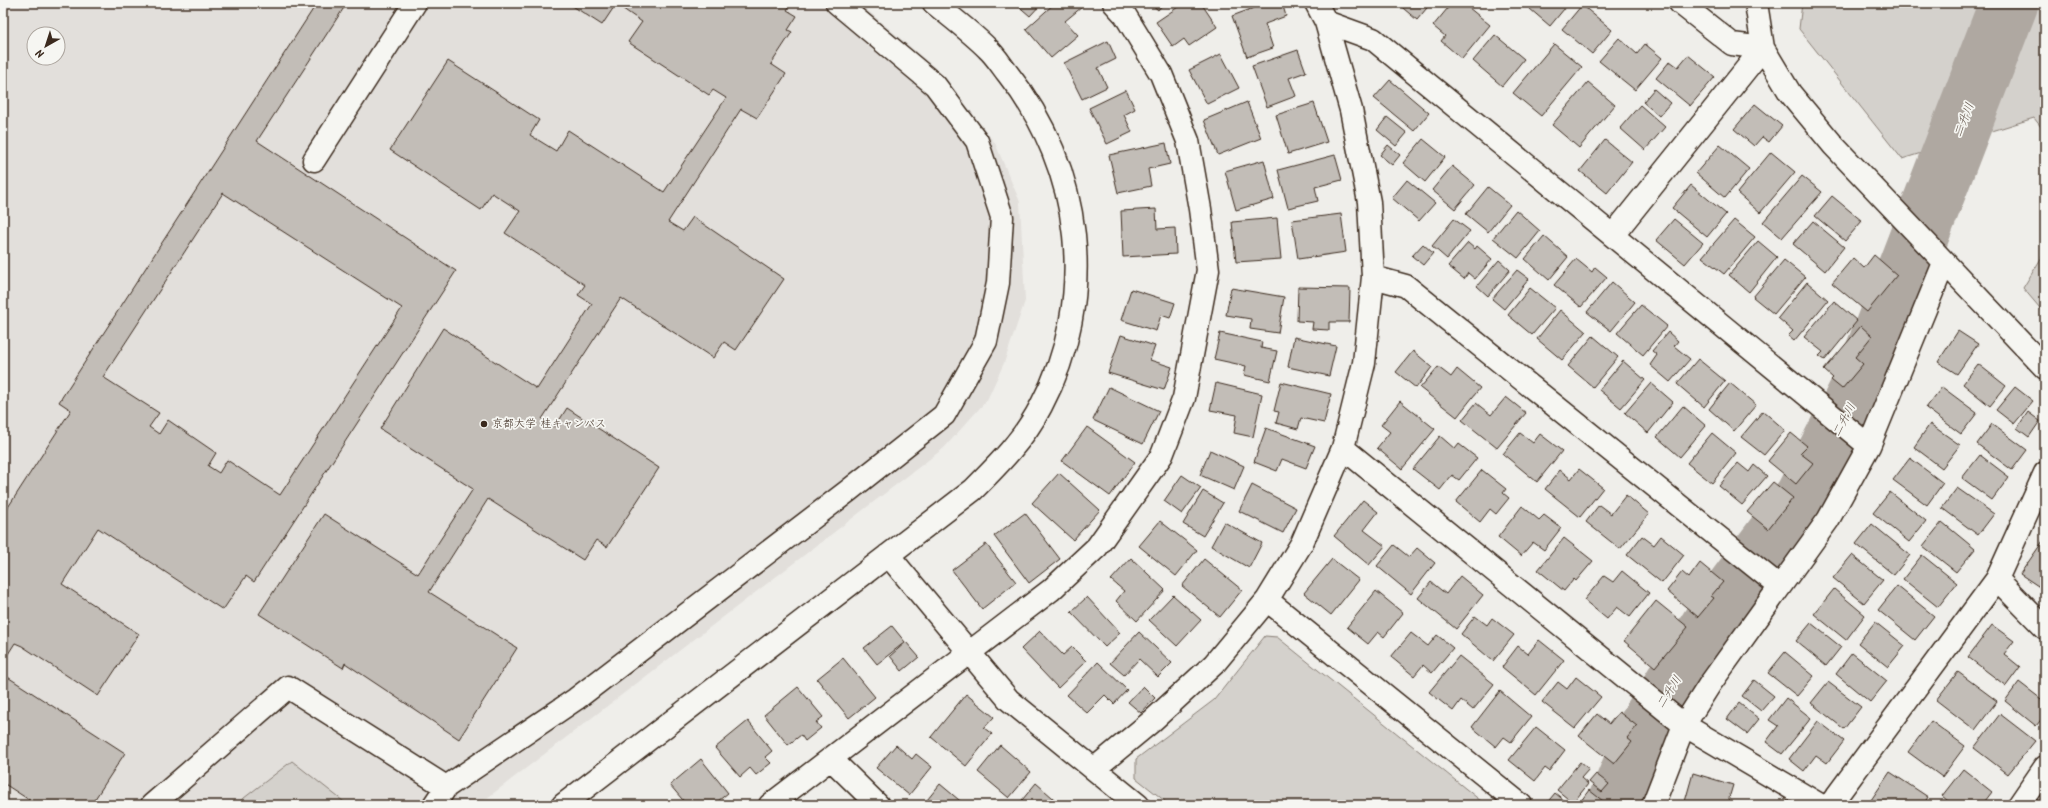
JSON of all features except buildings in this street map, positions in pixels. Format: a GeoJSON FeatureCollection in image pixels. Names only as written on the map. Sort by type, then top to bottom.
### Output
{"type":"FeatureCollection","features":[{"type":"Feature","properties":{"kind":"street"},"geometry":{"type":"LineString","coordinates":[[314,160],[415,3]]}},
{"type":"Feature","properties":{"kind":"street"},"geometry":{"type":"LineString","coordinates":[[152,805],[288,687],[440,796],[576,699],[848,491],[944,415],[986,341],[998,283],[1002,217],[977,141],[936,85],[837,3]]}},
{"type":"Feature","properties":{"kind":"street"},"geometry":{"type":"LineString","coordinates":[[770,805],[1051,590],[1097,547],[1162,455],[1184,398],[1208,270],[1200,209],[1188,141],[1161,74],[1125,15],[1114,3]]}},
{"type":"Feature","properties":{"kind":"street"},"geometry":{"type":"LineString","coordinates":[[1680,3],[1732,44],[1763,48]]}},
{"type":"Feature","properties":{"kind":"street"},"geometry":{"type":"LineString","coordinates":[[1756,3],[1763,48],[1790,92],[1834,146],[2045,368]]}},
{"type":"Feature","properties":{"kind":"street"},"geometry":{"type":"LineString","coordinates":[[563,805],[973,490],[1014,448],[1041,406],[1063,356],[1074,304],[1074,237],[1069,196],[1052,146],[1025,96],[988,48],[938,4]]}},
{"type":"Feature","properties":{"kind":"street"},"geometry":{"type":"LineString","coordinates":[[1094,769],[1152,721],[1214,664],[1267,600],[1302,542],[1343,448],[1364,363],[1373,277],[1369,202],[1351,110],[1321,12]]}},
{"type":"Feature","properties":{"kind":"street"},"geometry":{"type":"LineString","coordinates":[[1321,12],[1373,39],[1869,446]]}},
{"type":"Feature","properties":{"kind":"street"},"geometry":{"type":"LineString","coordinates":[[1613,235],[1763,48]]}},
{"type":"Feature","properties":{"kind":"street"},"geometry":{"type":"LineString","coordinates":[[1653,805],[1684,725],[1710,684],[1779,586],[1828,520],[1869,446],[1944,263]]}},
{"type":"Feature","properties":{"kind":"street"},"geometry":{"type":"LineString","coordinates":[[1373,277],[1406,286],[1779,586]]}},
{"type":"Feature","properties":{"kind":"street"},"geometry":{"type":"LineString","coordinates":[[1343,448],[1684,725],[1820,805]]}},
{"type":"Feature","properties":{"kind":"street"},"geometry":{"type":"LineString","coordinates":[[1830,805],[1997,579],[2045,473]]}},
{"type":"Feature","properties":{"kind":"street"},"geometry":{"type":"LineString","coordinates":[[888,555],[1009,700],[1138,805]]}},
{"type":"Feature","properties":{"kind":"street"},"geometry":{"type":"LineString","coordinates":[[1997,579],[2045,628]]}},
{"type":"Feature","properties":{"kind":"street"},"geometry":{"type":"LineString","coordinates":[[1267,600],[1521,805]]}},
{"type":"Feature","properties":{"kind":"street"},"geometry":{"type":"LineString","coordinates":[[831,759],[878,805]]}},
{"type":"Feature","properties":{"kind":"street"},"geometry":{"type":"LineString","coordinates":[[2018,805],[2045,767]]}},
{"type":"Feature","properties":{"kind":"shaded area","name":"京都大学 桂キャンパス"},"geometry":{"type":"Polygon","coordinates":[[[3,3],[859,3],[934,67],[995,143],[1020,202],[1025,301],[1004,363],[987,400],[944,448],[478,805],[3,805],[3,3]]]}},
{"type":"Feature","properties":{"kind":"shaded area"},"geometry":{"type":"Polygon","coordinates":[[[1802,3],[2045,3],[2045,132],[2034,118],[1902,159],[1799,29],[1802,3]]]}},
{"type":"Feature","properties":{"kind":"shaded area"},"geometry":{"type":"Polygon","coordinates":[[[2045,252],[2045,314],[2023,288],[2045,252]]]}},
{"type":"Feature","properties":{"kind":"shaded area"},"geometry":{"type":"Polygon","coordinates":[[[1265,636],[1277,637],[1486,805],[1170,805],[1136,778],[1136,759],[1214,700],[1265,636]]]}},
{"type":"Feature","properties":{"kind":"shaded area"},"geometry":{"type":"Polygon","coordinates":[[[292,761],[348,805],[235,805],[292,761]]]}},
{"type":"Feature","properties":{"kind":"waterway","name":"二升川"},"geometry":{"type":"LineString","coordinates":[[1616,805],[1650,722],[1721,608],[1804,497],[1863,382],[2009,3]]}},
{"type":"Feature","properties":{"kind":"place","name":"京都大学 桂キャンパス"},"geometry":{"type":"Point","coordinates":[484,424]}}]}
